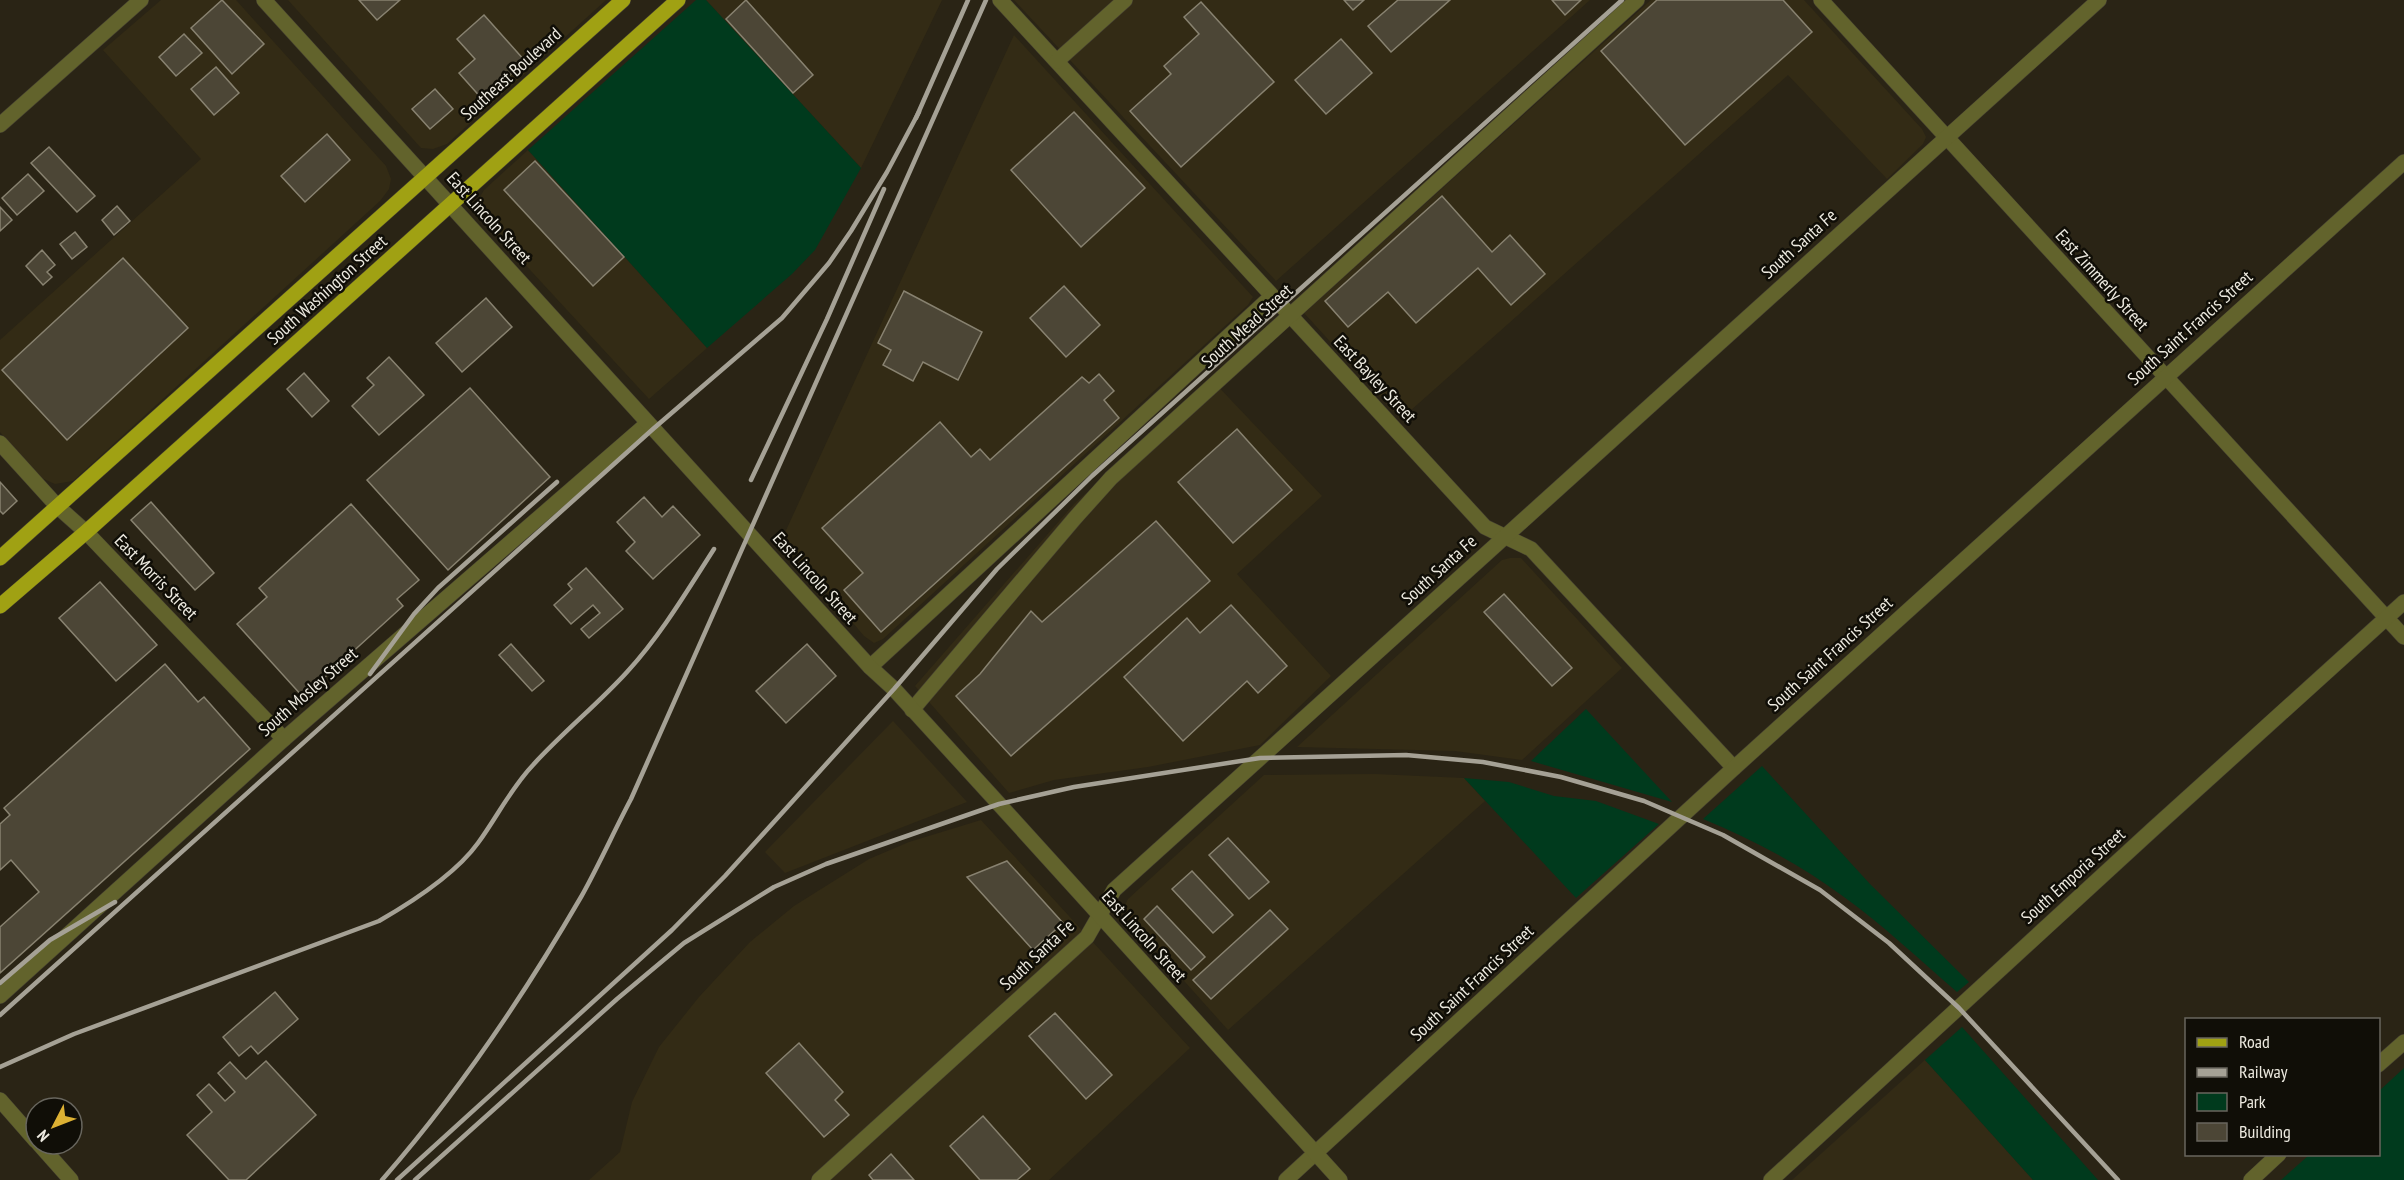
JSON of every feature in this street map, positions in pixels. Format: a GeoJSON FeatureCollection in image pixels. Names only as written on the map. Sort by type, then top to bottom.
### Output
{"type":"FeatureCollection","features":[{"type":"Feature","properties":{"kind":"main road","name":"Southeast Boulevard"},"geometry":{"type":"LineString","coordinates":[[426,177],[623,0]]}},
{"type":"Feature","properties":{"kind":"main road","name":"South Washington Street"},"geometry":{"type":"LineString","coordinates":[[0,606],[86,532],[678,0]]}},
{"type":"Feature","properties":{"kind":"main road","name":"South Washington Street"},"geometry":{"type":"LineString","coordinates":[[0,558],[426,177]]}},
{"type":"Feature","properties":{"kind":"street"},"geometry":{"type":"LineString","coordinates":[[0,125],[141,0]]}},
{"type":"Feature","properties":{"kind":"street","name":"East Lincoln Street"},"geometry":{"type":"LineString","coordinates":[[264,0],[1340,1180]]}},
{"type":"Feature","properties":{"kind":"street","name":"East Bayley Street"},"geometry":{"type":"LineString","coordinates":[[1000,0],[1485,526],[1531,549],[1734,768]]}},
{"type":"Feature","properties":{"kind":"street"},"geometry":{"type":"LineString","coordinates":[[1057,61],[1125,0]]}},
{"type":"Feature","properties":{"kind":"street","name":"South Mead Street"},"geometry":{"type":"LineString","coordinates":[[912,710],[1075,518],[1112,478],[1289,314],[1637,0]]}},
{"type":"Feature","properties":{"kind":"street","name":"East Zimmerly Street"},"geometry":{"type":"LineString","coordinates":[[1821,0],[2404,637]]}},
{"type":"Feature","properties":{"kind":"street","name":"South Santa Fe"},"geometry":{"type":"LineString","coordinates":[[819,1180],[1087,938],[1114,890],[2099,0]]}},
{"type":"Feature","properties":{"kind":"street","name":"South Saint Francis Street"},"geometry":{"type":"LineString","coordinates":[[1286,1180],[1734,768],[2404,162]]}},
{"type":"Feature","properties":{"kind":"street","name":"South Mead Street"},"geometry":{"type":"LineString","coordinates":[[870,667],[1272,296]]}},
{"type":"Feature","properties":{"kind":"street","name":"South Mosley Street"},"geometry":{"type":"LineString","coordinates":[[0,996],[284,739],[648,423]]}},
{"type":"Feature","properties":{"kind":"street","name":"East Morris Street"},"geometry":{"type":"LineString","coordinates":[[0,443],[58,507],[86,532],[284,739]]}},
{"type":"Feature","properties":{"kind":"street","name":"South Emporia Street"},"geometry":{"type":"LineString","coordinates":[[1771,1180],[2143,838],[2404,603]]}},
{"type":"Feature","properties":{"kind":"street"},"geometry":{"type":"LineString","coordinates":[[2380,1064],[2404,1042]]}},
{"type":"Feature","properties":{"kind":"street"},"geometry":{"type":"LineString","coordinates":[[0,1100],[24,1127]]}},
{"type":"Feature","properties":{"kind":"street"},"geometry":{"type":"LineString","coordinates":[[50,1156],[71,1180]]}},
{"type":"Feature","properties":{"kind":"street"},"geometry":{"type":"LineString","coordinates":[[2251,1180],[2278,1156]]}},
{"type":"Feature","properties":{"kind":"shaded area"},"geometry":{"type":"Polygon","coordinates":[[[161,0],[236,0],[386,166],[391,179],[389,189],[380,201],[73,481],[55,484],[39,477],[0,432],[0,340],[201,159],[103,50],[161,0]]]}},
{"type":"Feature","properties":{"kind":"shaded area"},"geometry":{"type":"Polygon","coordinates":[[[288,0],[606,0],[447,144],[433,149],[421,148],[288,0]]]}},
{"type":"Feature","properties":{"kind":"shaded area"},"geometry":{"type":"Polygon","coordinates":[[[706,0],[942,0],[861,168],[706,0]]]}},
{"type":"Feature","properties":{"kind":"shaded area"},"geometry":{"type":"Polygon","coordinates":[[[1014,0],[1590,0],[1276,281],[1014,0]]]}},
{"type":"Feature","properties":{"kind":"shaded area"},"geometry":{"type":"Polygon","coordinates":[[[1651,0],[1804,0],[1922,129],[1926,137],[1923,144],[1887,179],[1788,75],[1401,419],[1304,313],[1651,0]]]}},
{"type":"Feature","properties":{"kind":"shaded area"},"geometry":{"type":"Polygon","coordinates":[[[1014,35],[1253,297],[1248,305],[883,639],[874,643],[864,636],[782,539],[1014,35]]]}},
{"type":"Feature","properties":{"kind":"shaded area"},"geometry":{"type":"Polygon","coordinates":[[[528,150],[707,348],[649,399],[485,221],[480,208],[480,197],[484,190],[528,150]]]}},
{"type":"Feature","properties":{"kind":"shaded area"},"geometry":{"type":"Polygon","coordinates":[[[1211,379],[1322,496],[1237,574],[1331,676],[1260,745],[1148,767],[1054,780],[1009,793],[915,686],[1074,504],[1211,379]]]}},
{"type":"Feature","properties":{"kind":"shaded area"},"geometry":{"type":"Polygon","coordinates":[[[1521,558],[1622,668],[1522,760],[1455,751],[1297,747],[1502,560],[1521,558]]]}},
{"type":"Feature","properties":{"kind":"shaded area"},"geometry":{"type":"Polygon","coordinates":[[[893,721],[967,802],[785,873],[765,852],[893,721]]]}},
{"type":"Feature","properties":{"kind":"shaded area"},"geometry":{"type":"Polygon","coordinates":[[[1375,774],[1464,778],[1485,801],[1228,1030],[1126,916],[1124,907],[1128,899],[1264,775],[1375,774]]]}},
{"type":"Feature","properties":{"kind":"shaded area"},"geometry":{"type":"Polygon","coordinates":[[[981,820],[1190,1048],[1049,1180],[589,1180],[620,1152],[632,1102],[659,1047],[699,997],[750,942],[794,906],[869,859],[909,842],[981,820]]]}},
{"type":"Feature","properties":{"kind":"shaded area"},"geometry":{"type":"Polygon","coordinates":[[[1925,1060],[2033,1180],[1792,1180],[1925,1060]]]}},
{"type":"Feature","properties":{"kind":"green space"},"geometry":{"type":"Polygon","coordinates":[[[696,0],[706,0],[861,168],[815,250],[792,274],[707,348],[528,150],[696,0]]]}},
{"type":"Feature","properties":{"kind":"green space"},"geometry":{"type":"Polygon","coordinates":[[[1586,709],[1672,802],[1531,761],[1586,709]]]}},
{"type":"Feature","properties":{"kind":"green space"},"geometry":{"type":"Polygon","coordinates":[[[1762,766],[1870,884],[1969,982],[1957,992],[1902,943],[1828,885],[1776,854],[1703,819],[1762,766]]]}},
{"type":"Feature","properties":{"kind":"green space"},"geometry":{"type":"Polygon","coordinates":[[[1464,778],[1509,782],[1554,796],[1596,801],[1659,824],[1576,898],[1464,778]]]}},
{"type":"Feature","properties":{"kind":"green space"},"geometry":{"type":"Polygon","coordinates":[[[1962,1027],[2098,1180],[2033,1180],[1925,1060],[1962,1027]]]}},
{"type":"Feature","properties":{"kind":"green space"},"geometry":{"type":"Polygon","coordinates":[[[2404,1068],[2404,1180],[2281,1180],[2308,1156],[2380,1156],[2380,1090],[2404,1068]]]}},
{"type":"Feature","properties":{"kind":"building"},"geometry":{"type":"Polygon","coordinates":[[[222,0],[264,44],[232,74],[191,28],[222,0]]]}},
{"type":"Feature","properties":{"kind":"building"},"geometry":{"type":"Polygon","coordinates":[[[359,0],[400,0],[377,20],[359,0]]]}},
{"type":"Feature","properties":{"kind":"building"},"geometry":{"type":"Polygon","coordinates":[[[746,0],[813,75],[793,93],[726,19],[746,0]]]}},
{"type":"Feature","properties":{"kind":"building"},"geometry":{"type":"Polygon","coordinates":[[[1344,0],[1364,0],[1353,10],[1344,0]]]}},
{"type":"Feature","properties":{"kind":"building"},"geometry":{"type":"Polygon","coordinates":[[[1398,0],[1450,0],[1391,52],[1368,26],[1398,0]]]}},
{"type":"Feature","properties":{"kind":"building"},"geometry":{"type":"Polygon","coordinates":[[[1552,0],[1581,0],[1565,15],[1552,0]]]}},
{"type":"Feature","properties":{"kind":"building"},"geometry":{"type":"Polygon","coordinates":[[[1657,0],[1783,0],[1812,32],[1685,145],[1601,51],[1657,0]]]}},
{"type":"Feature","properties":{"kind":"building"},"geometry":{"type":"Polygon","coordinates":[[[1201,2],[1274,82],[1181,167],[1130,111],[1171,74],[1164,66],[1199,34],[1184,17],[1201,2]]]}},
{"type":"Feature","properties":{"kind":"building"},"geometry":{"type":"Polygon","coordinates":[[[484,15],[525,61],[483,100],[459,73],[475,59],[457,39],[484,15]]]}},
{"type":"Feature","properties":{"kind":"building"},"geometry":{"type":"Polygon","coordinates":[[[184,34],[202,53],[176,76],[159,57],[184,34]]]}},
{"type":"Feature","properties":{"kind":"building"},"geometry":{"type":"Polygon","coordinates":[[[1341,39],[1372,73],[1326,114],[1295,80],[1341,39]]]}},
{"type":"Feature","properties":{"kind":"building"},"geometry":{"type":"Polygon","coordinates":[[[216,67],[239,93],[214,115],[191,89],[216,67]]]}},
{"type":"Feature","properties":{"kind":"building"},"geometry":{"type":"Polygon","coordinates":[[[435,89],[453,109],[430,129],[412,109],[435,89]]]}},
{"type":"Feature","properties":{"kind":"building"},"geometry":{"type":"Polygon","coordinates":[[[1074,112],[1145,188],[1081,247],[1011,170],[1074,112]]]}},
{"type":"Feature","properties":{"kind":"building"},"geometry":{"type":"Polygon","coordinates":[[[327,134],[350,160],[305,202],[281,176],[327,134]]]}},
{"type":"Feature","properties":{"kind":"building"},"geometry":{"type":"Polygon","coordinates":[[[49,147],[95,196],[77,212],[31,163],[49,147]]]}},
{"type":"Feature","properties":{"kind":"building"},"geometry":{"type":"Polygon","coordinates":[[[535,161],[624,257],[593,286],[504,190],[535,161]]]}},
{"type":"Feature","properties":{"kind":"building"},"geometry":{"type":"Polygon","coordinates":[[[28,174],[44,191],[17,215],[2,198],[28,174]]]}},
{"type":"Feature","properties":{"kind":"building"},"geometry":{"type":"Polygon","coordinates":[[[1442,196],[1492,252],[1510,235],[1545,274],[1511,305],[1478,268],[1416,323],[1388,292],[1348,327],[1325,301],[1442,196]]]}},
{"type":"Feature","properties":{"kind":"building"},"geometry":{"type":"Polygon","coordinates":[[[117,206],[130,221],[114,235],[102,220],[117,206]]]}},
{"type":"Feature","properties":{"kind":"building"},"geometry":{"type":"Polygon","coordinates":[[[0,207],[12,220],[0,231],[0,207]]]}},
{"type":"Feature","properties":{"kind":"building"},"geometry":{"type":"Polygon","coordinates":[[[75,232],[87,247],[72,259],[60,244],[75,232]]]}},
{"type":"Feature","properties":{"kind":"building"},"geometry":{"type":"Polygon","coordinates":[[[42,250],[55,265],[47,272],[52,277],[43,285],[26,266],[42,250]]]}},
{"type":"Feature","properties":{"kind":"building"},"geometry":{"type":"Polygon","coordinates":[[[123,258],[188,328],[67,440],[2,370],[123,258]]]}},
{"type":"Feature","properties":{"kind":"building"},"geometry":{"type":"Polygon","coordinates":[[[1064,286],[1100,325],[1066,357],[1030,318],[1064,286]]]}},
{"type":"Feature","properties":{"kind":"building"},"geometry":{"type":"Polygon","coordinates":[[[904,291],[982,332],[958,380],[923,362],[913,381],[883,365],[891,350],[878,343],[904,291]]]}},
{"type":"Feature","properties":{"kind":"building"},"geometry":{"type":"Polygon","coordinates":[[[486,298],[512,327],[462,372],[436,343],[486,298]]]}},
{"type":"Feature","properties":{"kind":"building"},"geometry":{"type":"Polygon","coordinates":[[[389,357],[424,395],[379,435],[352,406],[374,385],[367,378],[389,357]]]}},
{"type":"Feature","properties":{"kind":"building"},"geometry":{"type":"Polygon","coordinates":[[[304,373],[329,401],[312,417],[287,389],[304,373]]]}},
{"type":"Feature","properties":{"kind":"building"},"geometry":{"type":"Polygon","coordinates":[[[1099,374],[1114,391],[1104,400],[1119,418],[881,632],[844,590],[863,573],[822,528],[940,422],[971,457],[980,449],[990,460],[1082,377],[1089,383],[1099,374]]]}},
{"type":"Feature","properties":{"kind":"building"},"geometry":{"type":"Polygon","coordinates":[[[470,388],[550,477],[448,570],[367,480],[470,388]]]}},
{"type":"Feature","properties":{"kind":"building"},"geometry":{"type":"Polygon","coordinates":[[[1237,429],[1292,490],[1233,543],[1178,482],[1237,429]]]}},
{"type":"Feature","properties":{"kind":"building"},"geometry":{"type":"Polygon","coordinates":[[[0,482],[17,501],[3,514],[0,511],[0,482]]]}},
{"type":"Feature","properties":{"kind":"building"},"geometry":{"type":"Polygon","coordinates":[[[644,497],[662,517],[673,506],[700,535],[653,579],[626,551],[635,542],[617,522],[644,497]]]}},
{"type":"Feature","properties":{"kind":"building"},"geometry":{"type":"Polygon","coordinates":[[[151,502],[214,573],[195,590],[131,520],[151,502]]]}},
{"type":"Feature","properties":{"kind":"building"},"geometry":{"type":"Polygon","coordinates":[[[351,504],[419,580],[397,599],[403,606],[303,697],[237,624],[267,597],[259,588],[351,504]]]}},
{"type":"Feature","properties":{"kind":"building"},"geometry":{"type":"Polygon","coordinates":[[[1156,521],[1210,581],[1011,756],[956,696],[980,674],[1031,611],[1042,622],[1156,521]]]}},
{"type":"Feature","properties":{"kind":"building"},"geometry":{"type":"Polygon","coordinates":[[[586,568],[623,609],[589,638],[581,629],[600,613],[593,605],[571,624],[554,605],[572,589],[568,584],[586,568]]]}},
{"type":"Feature","properties":{"kind":"building"},"geometry":{"type":"Polygon","coordinates":[[[100,582],[157,645],[116,681],[59,618],[100,582]]]}},
{"type":"Feature","properties":{"kind":"building"},"geometry":{"type":"Polygon","coordinates":[[[1504,594],[1572,668],[1552,686],[1484,612],[1504,594]]]}},
{"type":"Feature","properties":{"kind":"building"},"geometry":{"type":"Polygon","coordinates":[[[1231,605],[1287,666],[1258,693],[1247,681],[1183,741],[1124,677],[1187,618],[1200,633],[1231,605]]]}},
{"type":"Feature","properties":{"kind":"building"},"geometry":{"type":"Polygon","coordinates":[[[511,644],[544,681],[532,691],[499,655],[511,644]]]}},
{"type":"Feature","properties":{"kind":"building"},"geometry":{"type":"Polygon","coordinates":[[[807,644],[836,676],[786,723],[756,691],[807,644]]]}},
{"type":"Feature","properties":{"kind":"building"},"geometry":{"type":"Polygon","coordinates":[[[165,664],[198,702],[204,697],[250,749],[0,973],[0,927],[39,892],[11,860],[0,870],[0,824],[10,815],[4,808],[165,664]]]}},
{"type":"Feature","properties":{"kind":"building"},"geometry":{"type":"Polygon","coordinates":[[[1228,838],[1269,882],[1249,899],[1209,855],[1228,838]]]}},
{"type":"Feature","properties":{"kind":"building"},"geometry":{"type":"Polygon","coordinates":[[[1007,861],[1063,923],[1033,950],[967,877],[1007,861]]]}},
{"type":"Feature","properties":{"kind":"building"},"geometry":{"type":"Polygon","coordinates":[[[1192,871],[1233,915],[1213,933],[1172,889],[1192,871]]]}},
{"type":"Feature","properties":{"kind":"building"},"geometry":{"type":"Polygon","coordinates":[[[1157,906],[1205,957],[1191,970],[1144,919],[1157,906]]]}},
{"type":"Feature","properties":{"kind":"building"},"geometry":{"type":"Polygon","coordinates":[[[1270,910],[1288,929],[1211,999],[1193,980],[1270,910]]]}},
{"type":"Feature","properties":{"kind":"building"},"geometry":{"type":"Polygon","coordinates":[[[275,992],[298,1019],[258,1054],[251,1046],[239,1056],[223,1037],[275,992]]]}},
{"type":"Feature","properties":{"kind":"building"},"geometry":{"type":"Polygon","coordinates":[[[1055,1013],[1112,1075],[1086,1099],[1029,1036],[1055,1013]]]}},
{"type":"Feature","properties":{"kind":"building"},"geometry":{"type":"Polygon","coordinates":[[[799,1043],[843,1092],[835,1100],[849,1115],[824,1137],[766,1073],[799,1043]]]}},
{"type":"Feature","properties":{"kind":"building"},"geometry":{"type":"Polygon","coordinates":[[[266,1061],[316,1115],[246,1180],[229,1180],[187,1135],[212,1112],[197,1095],[209,1084],[225,1101],[235,1092],[218,1073],[230,1062],[246,1079],[266,1061]]]}},
{"type":"Feature","properties":{"kind":"building"},"geometry":{"type":"Polygon","coordinates":[[[983,1116],[1030,1169],[1017,1180],[980,1180],[950,1146],[983,1116]]]}},
{"type":"Feature","properties":{"kind":"building"},"geometry":{"type":"Polygon","coordinates":[[[891,1154],[914,1180],[873,1180],[869,1175],[891,1154]]]}},
{"type":"Feature","properties":{"kind":"railway"},"geometry":{"type":"LineString","coordinates":[[916,118],[968,0]]}},
{"type":"Feature","properties":{"kind":"railway"},"geometry":{"type":"LineString","coordinates":[[382,1180],[463,1079],[513,1008],[594,873],[631,799],[986,0]]}},
{"type":"Feature","properties":{"kind":"railway"},"geometry":{"type":"LineString","coordinates":[[397,1180],[672,930],[725,876],[894,689],[997,569],[1092,476],[1622,0]]}},
{"type":"Feature","properties":{"kind":"railway"},"geometry":{"type":"LineString","coordinates":[[0,1015],[653,429],[782,318],[829,263],[851,231],[887,172],[919,112]]}},
{"type":"Feature","properties":{"kind":"railway"},"geometry":{"type":"LineString","coordinates":[[751,480],[827,319],[884,189]]}},
{"type":"Feature","properties":{"kind":"railway"},"geometry":{"type":"LineString","coordinates":[[370,674],[414,614],[438,588],[557,482]]}},
{"type":"Feature","properties":{"kind":"railway"},"geometry":{"type":"LineString","coordinates":[[0,1067],[74,1034],[379,921],[432,887],[457,866],[478,843],[518,783],[533,765],[616,684],[639,658],[673,612],[714,549]]}},
{"type":"Feature","properties":{"kind":"railway"},"geometry":{"type":"LineString","coordinates":[[415,1180],[617,999],[684,943],[774,887],[826,864],[999,804],[1074,787],[1260,758],[1406,755],[1483,762],[1561,777],[1644,801],[1723,835],[1820,890],[1889,943],[1959,1008],[2118,1180]]}},
{"type":"Feature","properties":{"kind":"railway"},"geometry":{"type":"LineString","coordinates":[[0,983],[50,940],[115,902]]}}]}
